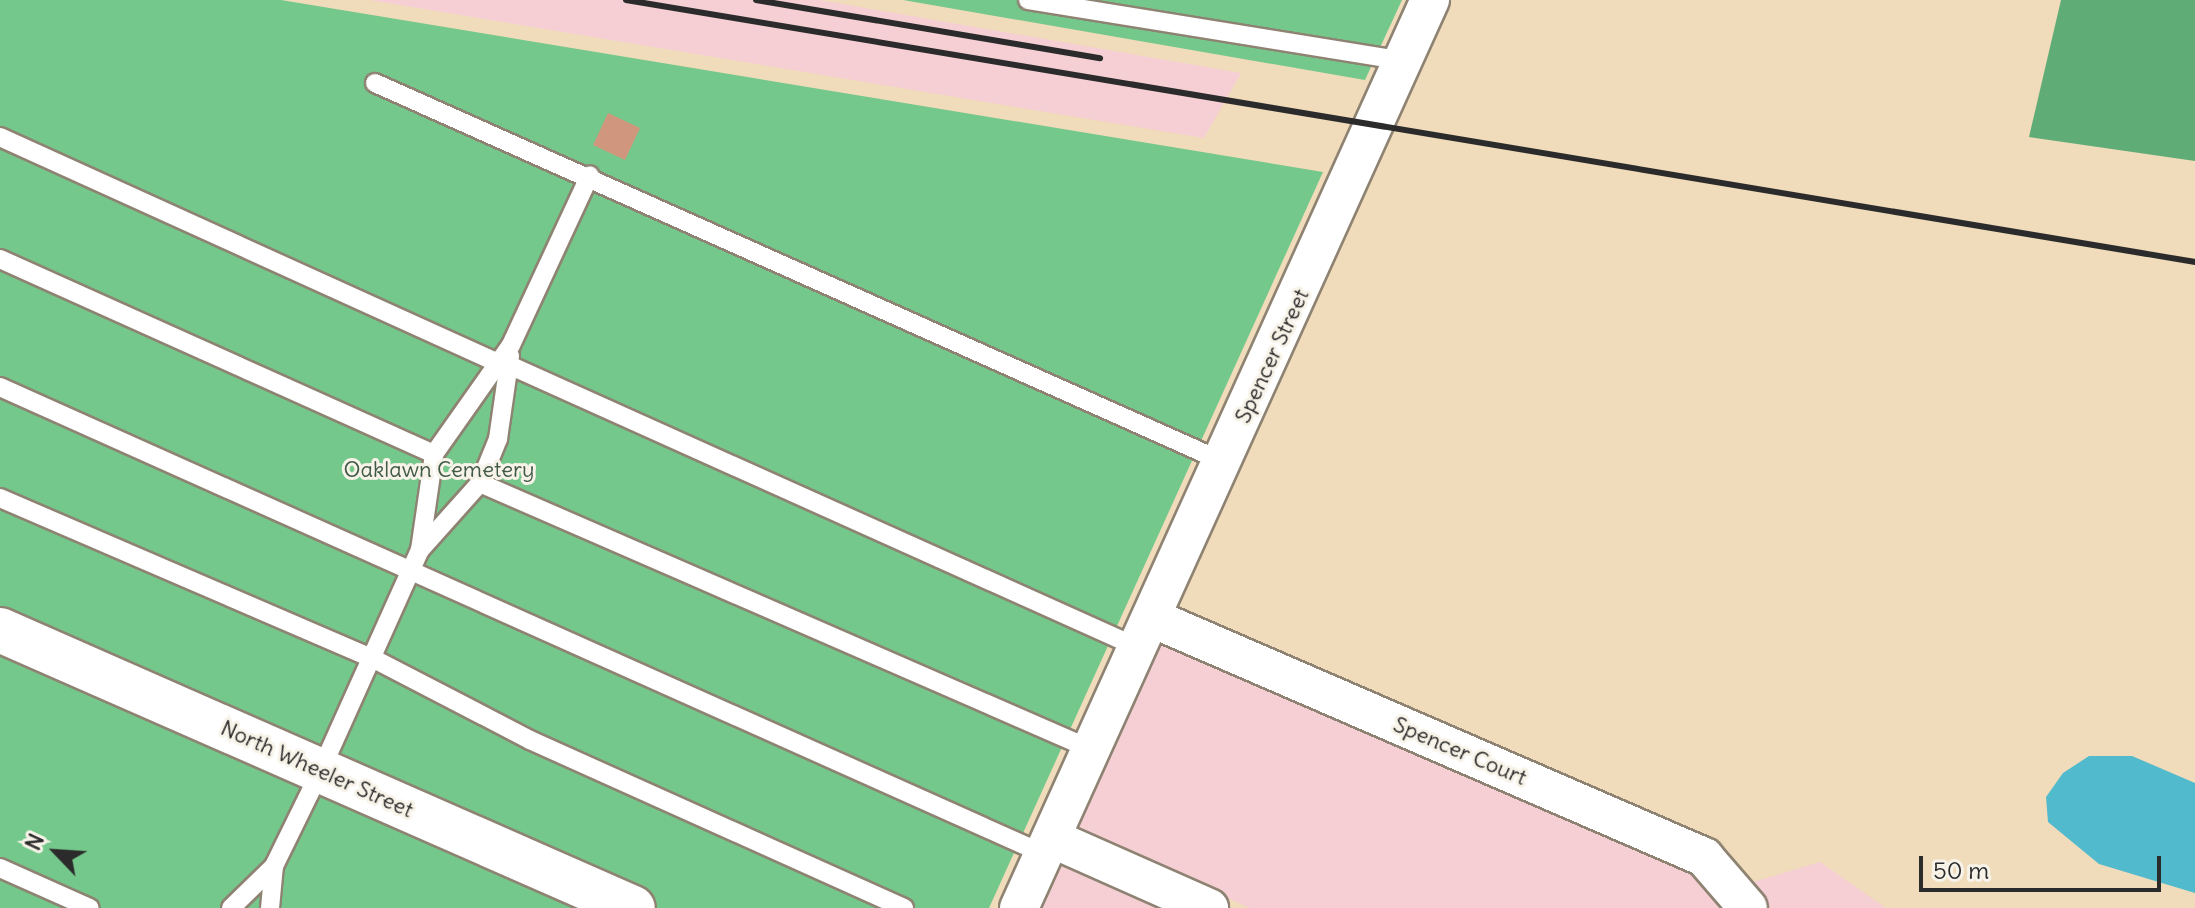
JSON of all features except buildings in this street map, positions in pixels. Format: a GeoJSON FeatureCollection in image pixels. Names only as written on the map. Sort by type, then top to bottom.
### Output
{"type":"FeatureCollection","features":[{"type":"Feature","properties":{"kind":"main road","name":"North Wheeler Street"},"geometry":{"type":"LineString","coordinates":[[0,630],[633,908]]}},
{"type":"Feature","properties":{"kind":"street","name":"Spencer Street"},"geometry":{"type":"LineString","coordinates":[[1019,908],[1224,462],[1430,0]]}},
{"type":"Feature","properties":{"kind":"street","name":"Spencer Court"},"geometry":{"type":"LineString","coordinates":[[1146,633],[1704,857],[1748,908]]}},
{"type":"Feature","properties":{"kind":"street"},"geometry":{"type":"LineString","coordinates":[[1048,846],[1209,908]]}},
{"type":"Feature","properties":{"kind":"lane"},"geometry":{"type":"LineString","coordinates":[[1028,0],[1404,61]]}},
{"type":"Feature","properties":{"kind":"lane"},"geometry":{"type":"LineString","coordinates":[[375,83],[590,175],[1224,462]]}},
{"type":"Feature","properties":{"kind":"lane"},"geometry":{"type":"LineString","coordinates":[[0,137],[503,364],[1146,633]]}},
{"type":"Feature","properties":{"kind":"lane"},"geometry":{"type":"LineString","coordinates":[[231,908],[274,866],[321,770],[420,550],[434,454],[503,364],[590,175]]}},
{"type":"Feature","properties":{"kind":"lane"},"geometry":{"type":"LineString","coordinates":[[0,259],[434,454]]}},
{"type":"Feature","properties":{"kind":"lane"},"geometry":{"type":"LineString","coordinates":[[420,550],[480,483],[498,439],[503,364]]}},
{"type":"Feature","properties":{"kind":"lane"},"geometry":{"type":"LineString","coordinates":[[0,387],[410,573],[1048,846]]}},
{"type":"Feature","properties":{"kind":"lane"},"geometry":{"type":"LineString","coordinates":[[480,483],[1093,750]]}},
{"type":"Feature","properties":{"kind":"lane"},"geometry":{"type":"LineString","coordinates":[[0,498],[372,658],[530,740],[904,908]]}},
{"type":"Feature","properties":{"kind":"lane"},"geometry":{"type":"LineString","coordinates":[[270,908],[274,866]]}},
{"type":"Feature","properties":{"kind":"lane"},"geometry":{"type":"LineString","coordinates":[[0,868],[90,908]]}},
{"type":"Feature","properties":{"kind":"shaded area"},"geometry":{"type":"Polygon","coordinates":[[[369,0],[819,0],[1241,73],[1204,138],[369,0]]]}},
{"type":"Feature","properties":{"kind":"shaded area"},"geometry":{"type":"Polygon","coordinates":[[[1163,640],[1695,872],[1730,908],[1250,908],[1075,830],[1163,640]]]}},
{"type":"Feature","properties":{"kind":"shaded area"},"geometry":{"type":"Polygon","coordinates":[[[1062,861],[1168,908],[1040,908],[1062,861]]]}},
{"type":"Feature","properties":{"kind":"shaded area"},"geometry":{"type":"Polygon","coordinates":[[[1820,862],[1886,908],[1767,908],[1753,882],[1820,862]]]}},
{"type":"Feature","properties":{"kind":"green space","name":"Oaklawn Cemetery"},"geometry":{"type":"Polygon","coordinates":[[[0,0],[281,0],[1323,172],[989,908],[0,908],[0,0]]]}},
{"type":"Feature","properties":{"kind":"green space"},"geometry":{"type":"Polygon","coordinates":[[[903,0],[1402,0],[1365,80],[903,0]]]}},
{"type":"Feature","properties":{"kind":"green space"},"geometry":{"type":"Polygon","coordinates":[[[2061,0],[2195,0],[2195,161],[2029,137],[2061,0]]]}},
{"type":"Feature","properties":{"kind":"water"},"geometry":{"type":"Polygon","coordinates":[[[2089,756],[2132,756],[2195,783],[2195,893],[2099,864],[2048,822],[2046,797],[2063,773],[2089,756]]]}},
{"type":"Feature","properties":{"kind":"railway"},"geometry":{"type":"LineString","coordinates":[[626,0],[2195,262]]}},
{"type":"Feature","properties":{"kind":"railway"},"geometry":{"type":"LineString","coordinates":[[756,0],[1100,58]]}}]}
